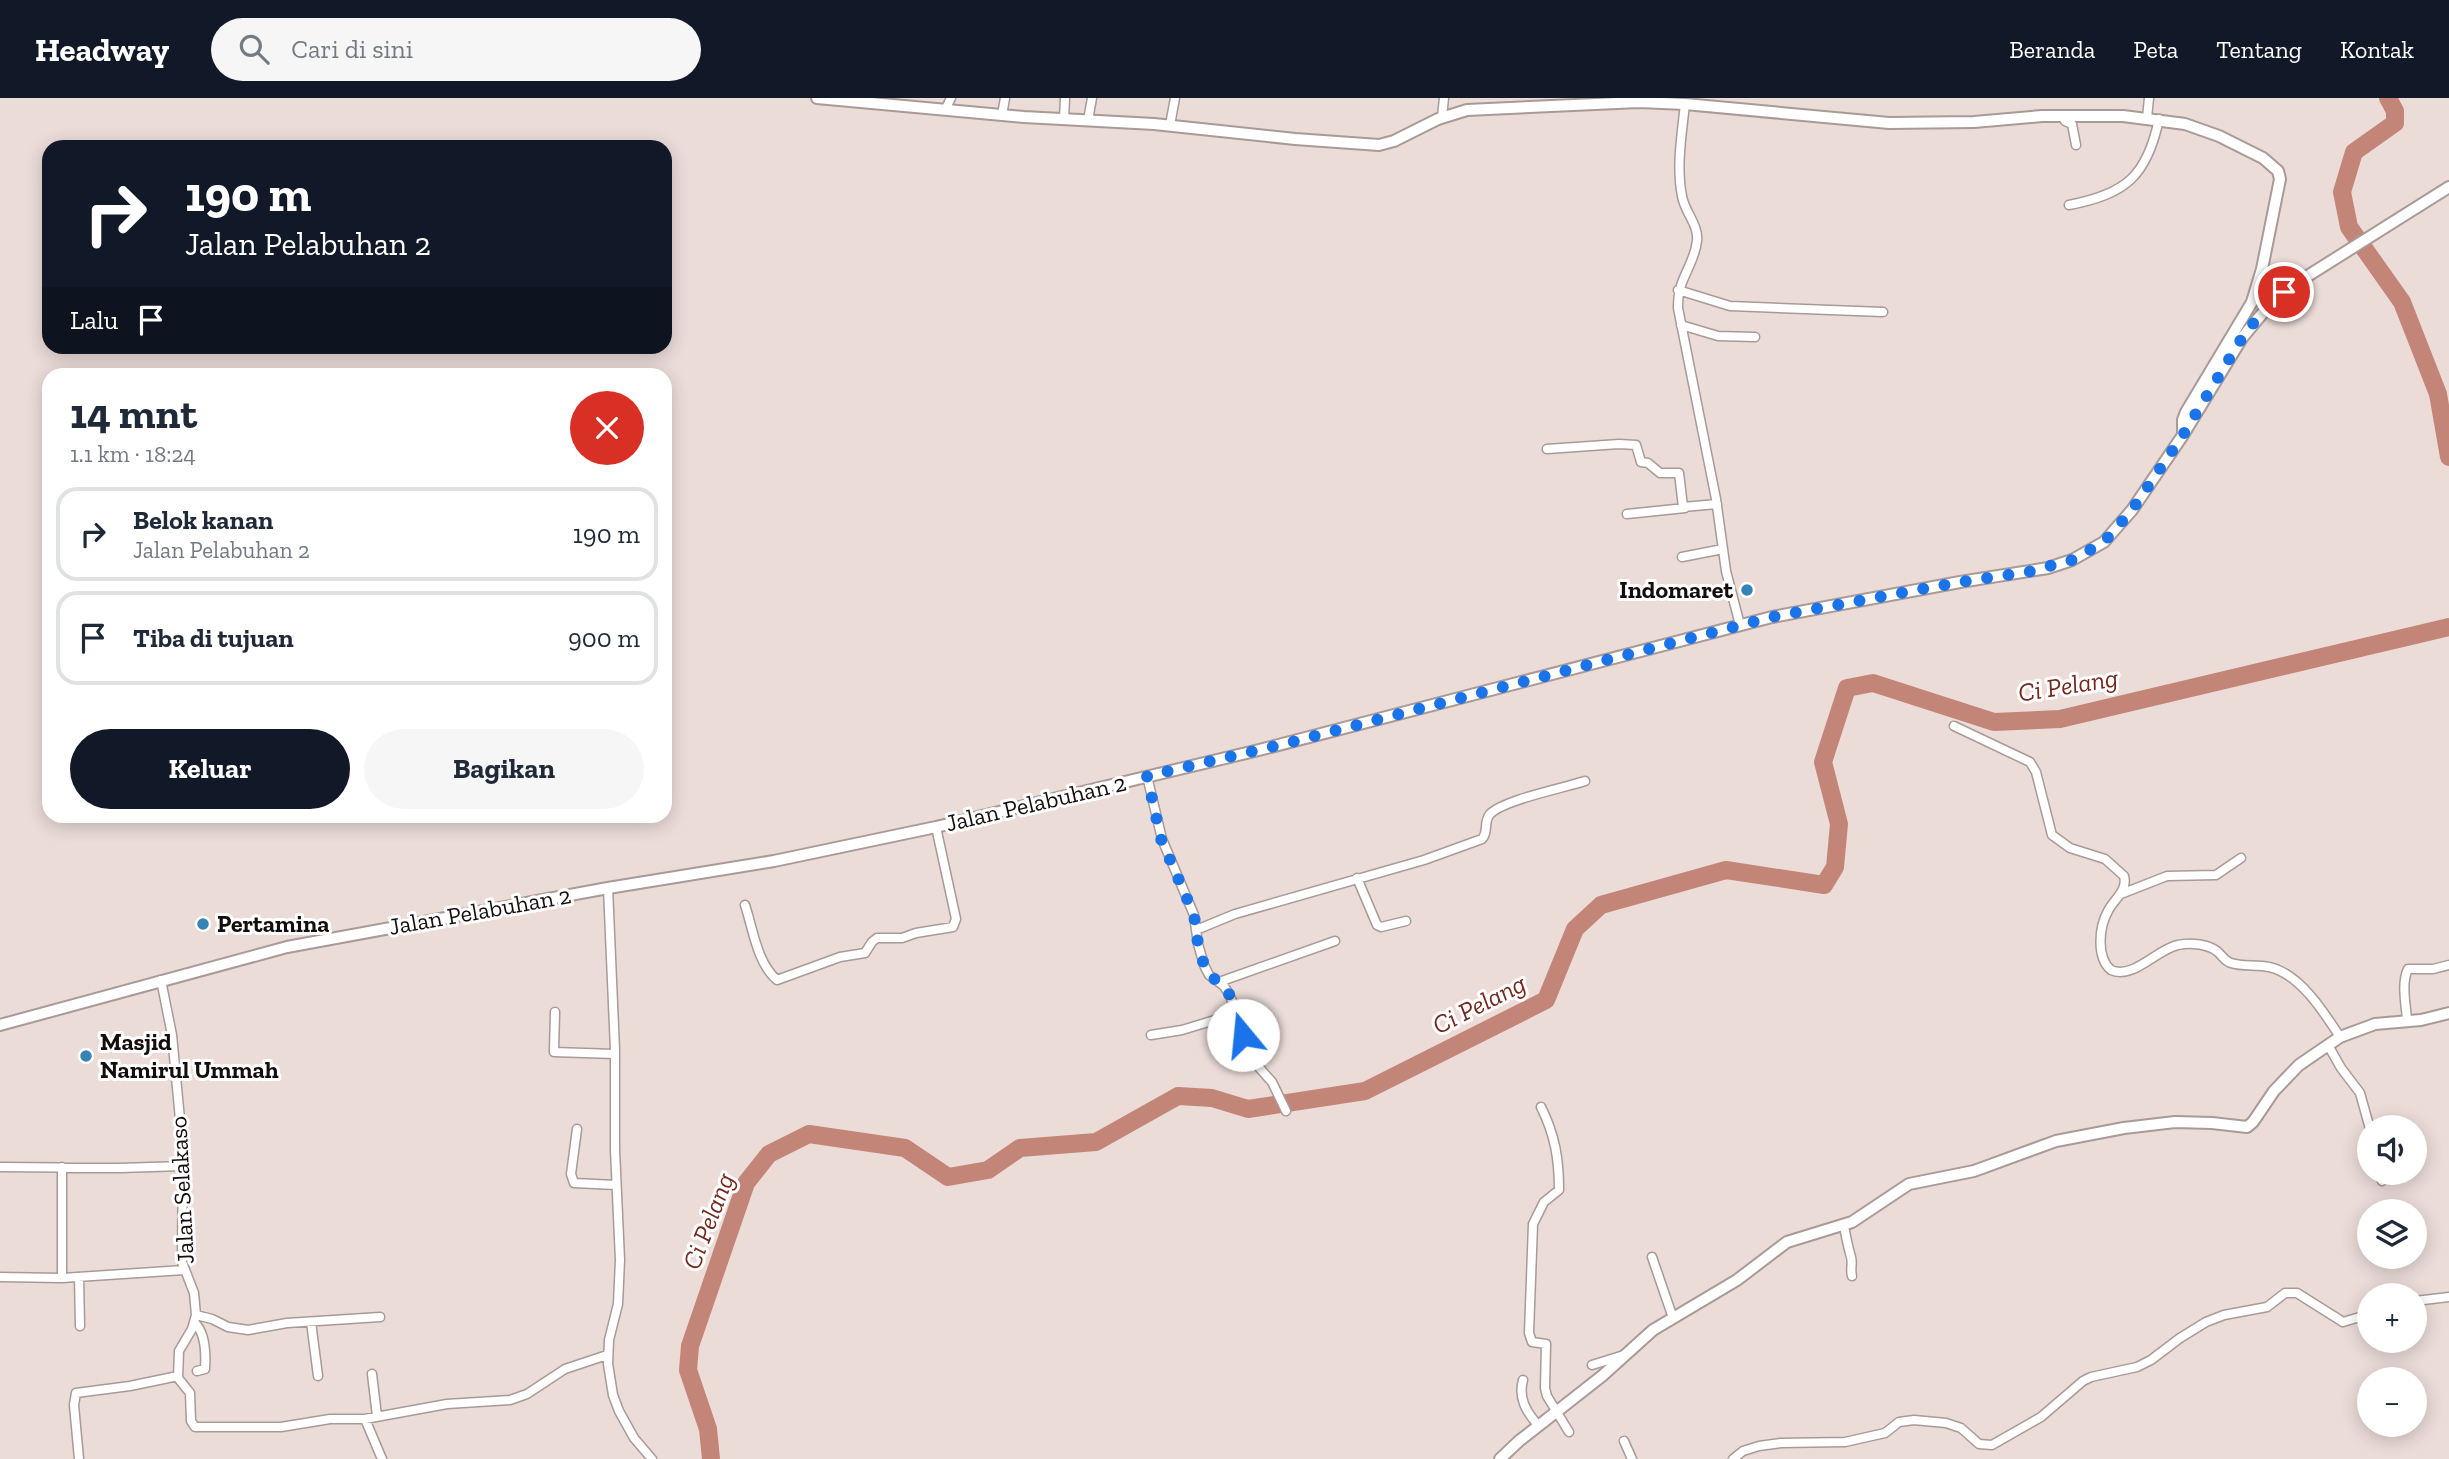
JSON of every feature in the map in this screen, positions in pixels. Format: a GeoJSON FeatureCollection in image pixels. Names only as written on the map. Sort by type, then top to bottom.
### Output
{"type":"FeatureCollection","features":[{"type":"Feature","properties":{"kind":"street"},"geometry":{"type":"LineString","coordinates":[[817,98],[1002,115],[1170,125],[1379,145],[1394,141],[1442,117],[1468,110],[1559,102],[1639,100],[1889,122],[2062,116],[2147,118],[2185,124],[2219,135],[2263,158],[2280,176],[2256,292],[2186,412],[2183,435]]}},
{"type":"Feature","properties":{"kind":"street"},"geometry":{"type":"LineString","coordinates":[[945,110],[951,98]]}},
{"type":"Feature","properties":{"kind":"street"},"geometry":{"type":"LineString","coordinates":[[1002,115],[1004,98]]}},
{"type":"Feature","properties":{"kind":"street"},"geometry":{"type":"LineString","coordinates":[[1064,119],[1065,98]]}},
{"type":"Feature","properties":{"kind":"street"},"geometry":{"type":"LineString","coordinates":[[1088,120],[1092,98]]}},
{"type":"Feature","properties":{"kind":"street"},"geometry":{"type":"LineString","coordinates":[[1170,125],[1175,98]]}},
{"type":"Feature","properties":{"kind":"street"},"geometry":{"type":"LineString","coordinates":[[1442,117],[1444,98]]}},
{"type":"Feature","properties":{"kind":"street"},"geometry":{"type":"LineString","coordinates":[[2147,118],[2149,98]]}},
{"type":"Feature","properties":{"kind":"street"},"geometry":{"type":"LineString","coordinates":[[1685,104],[1680,183],[1684,205],[1693,224],[1697,242],[1692,261],[1678,290],[1681,326],[1740,625]]}},
{"type":"Feature","properties":{"kind":"street"},"geometry":{"type":"LineString","coordinates":[[2062,116],[2072,124],[2076,145]]}},
{"type":"Feature","properties":{"kind":"street"},"geometry":{"type":"LineString","coordinates":[[2069,205],[2102,196],[2133,179],[2150,152],[2159,119]]}},
{"type":"Feature","properties":{"kind":"street","name":"Jalan Pelabuhan 2"},"geometry":{"type":"LineString","coordinates":[[0,1025],[258,953],[608,888],[774,861],[936,827],[1284,744],[1740,625],[1882,596],[2048,568],[2072,560],[2112,535],[2132,510],[2258,317],[2284,292],[2449,187]]}},
{"type":"Feature","properties":{"kind":"street"},"geometry":{"type":"LineString","coordinates":[[1678,290],[1730,306],[1883,312]]}},
{"type":"Feature","properties":{"kind":"street"},"geometry":{"type":"LineString","coordinates":[[1681,326],[1718,336],[1755,337]]}},
{"type":"Feature","properties":{"kind":"street"},"geometry":{"type":"LineString","coordinates":[[1547,449],[1636,445],[1642,462],[1648,463],[1660,473],[1679,473],[1685,508]]}},
{"type":"Feature","properties":{"kind":"street"},"geometry":{"type":"LineString","coordinates":[[1627,514],[1717,504]]}},
{"type":"Feature","properties":{"kind":"street"},"geometry":{"type":"LineString","coordinates":[[1682,557],[1723,549]]}},
{"type":"Feature","properties":{"kind":"street"},"geometry":{"type":"LineString","coordinates":[[1954,726],[2030,762],[2036,772],[2052,835],[2070,848],[2098,856],[2112,864],[2126,880],[2121,894],[2106,914],[2102,936],[2102,957],[2111,970],[2125,972],[2176,945],[2209,947],[2217,950],[2231,963],[2270,967],[2281,971],[2321,1008],[2340,1037]]}},
{"type":"Feature","properties":{"kind":"street"},"geometry":{"type":"LineString","coordinates":[[1147,776],[1161,839],[1191,909],[1204,965],[1209,975],[1227,990],[1238,1013],[1249,1056],[1272,1082],[1286,1111]]}},
{"type":"Feature","properties":{"kind":"street"},"geometry":{"type":"LineString","coordinates":[[1196,930],[1235,914],[1424,860],[1482,839],[1486,834],[1487,818],[1502,807],[1585,781]]}},
{"type":"Feature","properties":{"kind":"street"},"geometry":{"type":"LineString","coordinates":[[745,905],[758,947],[777,980],[840,957],[864,953],[877,938],[902,938],[953,927],[956,921],[954,906],[936,827]]}},
{"type":"Feature","properties":{"kind":"street"},"geometry":{"type":"LineString","coordinates":[[2121,894],[2167,876],[2212,876],[2222,873],[2241,858]]}},
{"type":"Feature","properties":{"kind":"street"},"geometry":{"type":"LineString","coordinates":[[1357,878],[1377,925],[1381,927],[1406,921]]}},
{"type":"Feature","properties":{"kind":"street"},"geometry":{"type":"LineString","coordinates":[[608,888],[620,1289],[607,1355],[610,1382],[620,1411],[634,1438],[652,1459]]}},
{"type":"Feature","properties":{"kind":"street"},"geometry":{"type":"LineString","coordinates":[[1219,982],[1335,941]]}},
{"type":"Feature","properties":{"kind":"street"},"geometry":{"type":"LineString","coordinates":[[2407,1020],[2406,971],[2449,965]]}},
{"type":"Feature","properties":{"kind":"street","name":"Jalan Selakaso"},"geometry":{"type":"LineString","coordinates":[[161,980],[172,1035],[183,1166],[181,1227],[184,1270],[194,1293],[195,1319],[202,1332],[207,1355],[205,1369],[197,1371]]}},
{"type":"Feature","properties":{"kind":"street"},"geometry":{"type":"LineString","coordinates":[[555,1012],[554,1052],[615,1054]]}},
{"type":"Feature","properties":{"kind":"street"},"geometry":{"type":"LineString","coordinates":[[1151,1035],[1182,1030],[1238,1013]]}},
{"type":"Feature","properties":{"kind":"street"},"geometry":{"type":"LineString","coordinates":[[1500,1459],[1602,1376],[1648,1333],[1737,1280],[1787,1242],[1844,1226],[1915,1182],[1961,1174],[2068,1139],[2175,1122],[2247,1127],[2290,1073],[2340,1037],[2375,1024],[2449,1013]]}},
{"type":"Feature","properties":{"kind":"street"},"geometry":{"type":"LineString","coordinates":[[2328,1045],[2360,1093],[2366,1115]]}},
{"type":"Feature","properties":{"kind":"street"},"geometry":{"type":"LineString","coordinates":[[1542,1107],[1553,1131],[1559,1159],[1559,1190],[1544,1202],[1532,1228],[1529,1333],[1530,1341],[1546,1344],[1547,1396],[1569,1433]]}},
{"type":"Feature","properties":{"kind":"street"},"geometry":{"type":"LineString","coordinates":[[577,1129],[571,1174],[574,1183],[616,1185]]}},
{"type":"Feature","properties":{"kind":"street"},"geometry":{"type":"LineString","coordinates":[[0,1167],[183,1166]]}},
{"type":"Feature","properties":{"kind":"street"},"geometry":{"type":"LineString","coordinates":[[62,1167],[62,1278]]}},
{"type":"Feature","properties":{"kind":"street"},"geometry":{"type":"LineString","coordinates":[[1844,1226],[1852,1260],[1852,1276]]}},
{"type":"Feature","properties":{"kind":"street"},"geometry":{"type":"LineString","coordinates":[[1652,1257],[1673,1318]]}},
{"type":"Feature","properties":{"kind":"street"},"geometry":{"type":"LineString","coordinates":[[0,1277],[62,1278],[184,1270]]}},
{"type":"Feature","properties":{"kind":"street"},"geometry":{"type":"LineString","coordinates":[[79,1277],[80,1326]]}},
{"type":"Feature","properties":{"kind":"street"},"geometry":{"type":"LineString","coordinates":[[1733,1459],[1750,1448],[1769,1444],[1821,1443],[1863,1438],[1885,1433],[1899,1422],[1914,1420],[1946,1423],[1961,1428],[1981,1445],[1992,1446],[2041,1417],[2083,1381],[2145,1364],[2193,1329],[2224,1315],[2267,1307],[2285,1293],[2297,1293],[2343,1322],[2357,1318]]}},
{"type":"Feature","properties":{"kind":"street"},"geometry":{"type":"LineString","coordinates":[[2427,1300],[2449,1297]]}},
{"type":"Feature","properties":{"kind":"street"},"geometry":{"type":"LineString","coordinates":[[380,1317],[237,1329],[195,1319],[180,1347],[178,1381],[190,1393],[191,1419],[195,1427],[270,1428],[330,1419],[365,1419],[436,1405],[498,1402],[520,1397],[565,1369],[607,1355]]}},
{"type":"Feature","properties":{"kind":"street"},"geometry":{"type":"LineString","coordinates":[[311,1322],[318,1376]]}},
{"type":"Feature","properties":{"kind":"street"},"geometry":{"type":"LineString","coordinates":[[1592,1365],[1626,1354]]}},
{"type":"Feature","properties":{"kind":"street"},"geometry":{"type":"LineString","coordinates":[[372,1374],[377,1416]]}},
{"type":"Feature","properties":{"kind":"street"},"geometry":{"type":"LineString","coordinates":[[79,1459],[74,1405],[76,1393],[178,1376]]}},
{"type":"Feature","properties":{"kind":"street"},"geometry":{"type":"LineString","coordinates":[[1523,1380],[1521,1387],[1525,1408],[1539,1426]]}},
{"type":"Feature","properties":{"kind":"street"},"geometry":{"type":"LineString","coordinates":[[365,1419],[382,1459]]}},
{"type":"Feature","properties":{"kind":"street"},"geometry":{"type":"LineString","coordinates":[[1624,1441],[1632,1459]]}},
{"type":"Feature","properties":{"kind":"waterway","name":"Ci Pelang"},"geometry":{"type":"LineString","coordinates":[[2388,98],[2395,111],[2395,123],[2354,152],[2342,192],[2349,227],[2402,302],[2438,394],[2449,457]]}},
{"type":"Feature","properties":{"kind":"waterway","name":"Ci Pelang"},"geometry":{"type":"LineString","coordinates":[[711,1459],[708,1429],[688,1370],[690,1346],[746,1183],[769,1154],[809,1134],[905,1148],[948,1177],[988,1170],[1020,1148],[1096,1142],[1178,1096],[1212,1098],[1248,1109],[1365,1091],[1546,1000],[1575,929],[1601,905],[1726,870],[1824,885],[1835,867],[1839,824],[1823,762],[1847,688],[1873,683],[1994,722],[2060,719],[2449,627]]}},
{"type":"Feature","properties":{"kind":"place","name":"Indomaret"},"geometry":{"type":"Point","coordinates":[1747,590]}},
{"type":"Feature","properties":{"kind":"place","name":"Pertamina"},"geometry":{"type":"Point","coordinates":[203,924]}},
{"type":"Feature","properties":{"kind":"place","name":"Masjid Namirul Ummah"},"geometry":{"type":"Point","coordinates":[86,1056]}},
{"type":"Feature","properties":{"kind":"route"},"geometry":{"type":"LineString","coordinates":[[1243,1035],[1229,994],[1224,986],[1209,975],[1204,965],[1194,915],[1161,839],[1147,776],[1284,744],[1772,617],[2028,572],[2072,560],[2104,542],[2132,510],[2183,435],[2242,338],[2258,317],[2284,292]]}}]}
